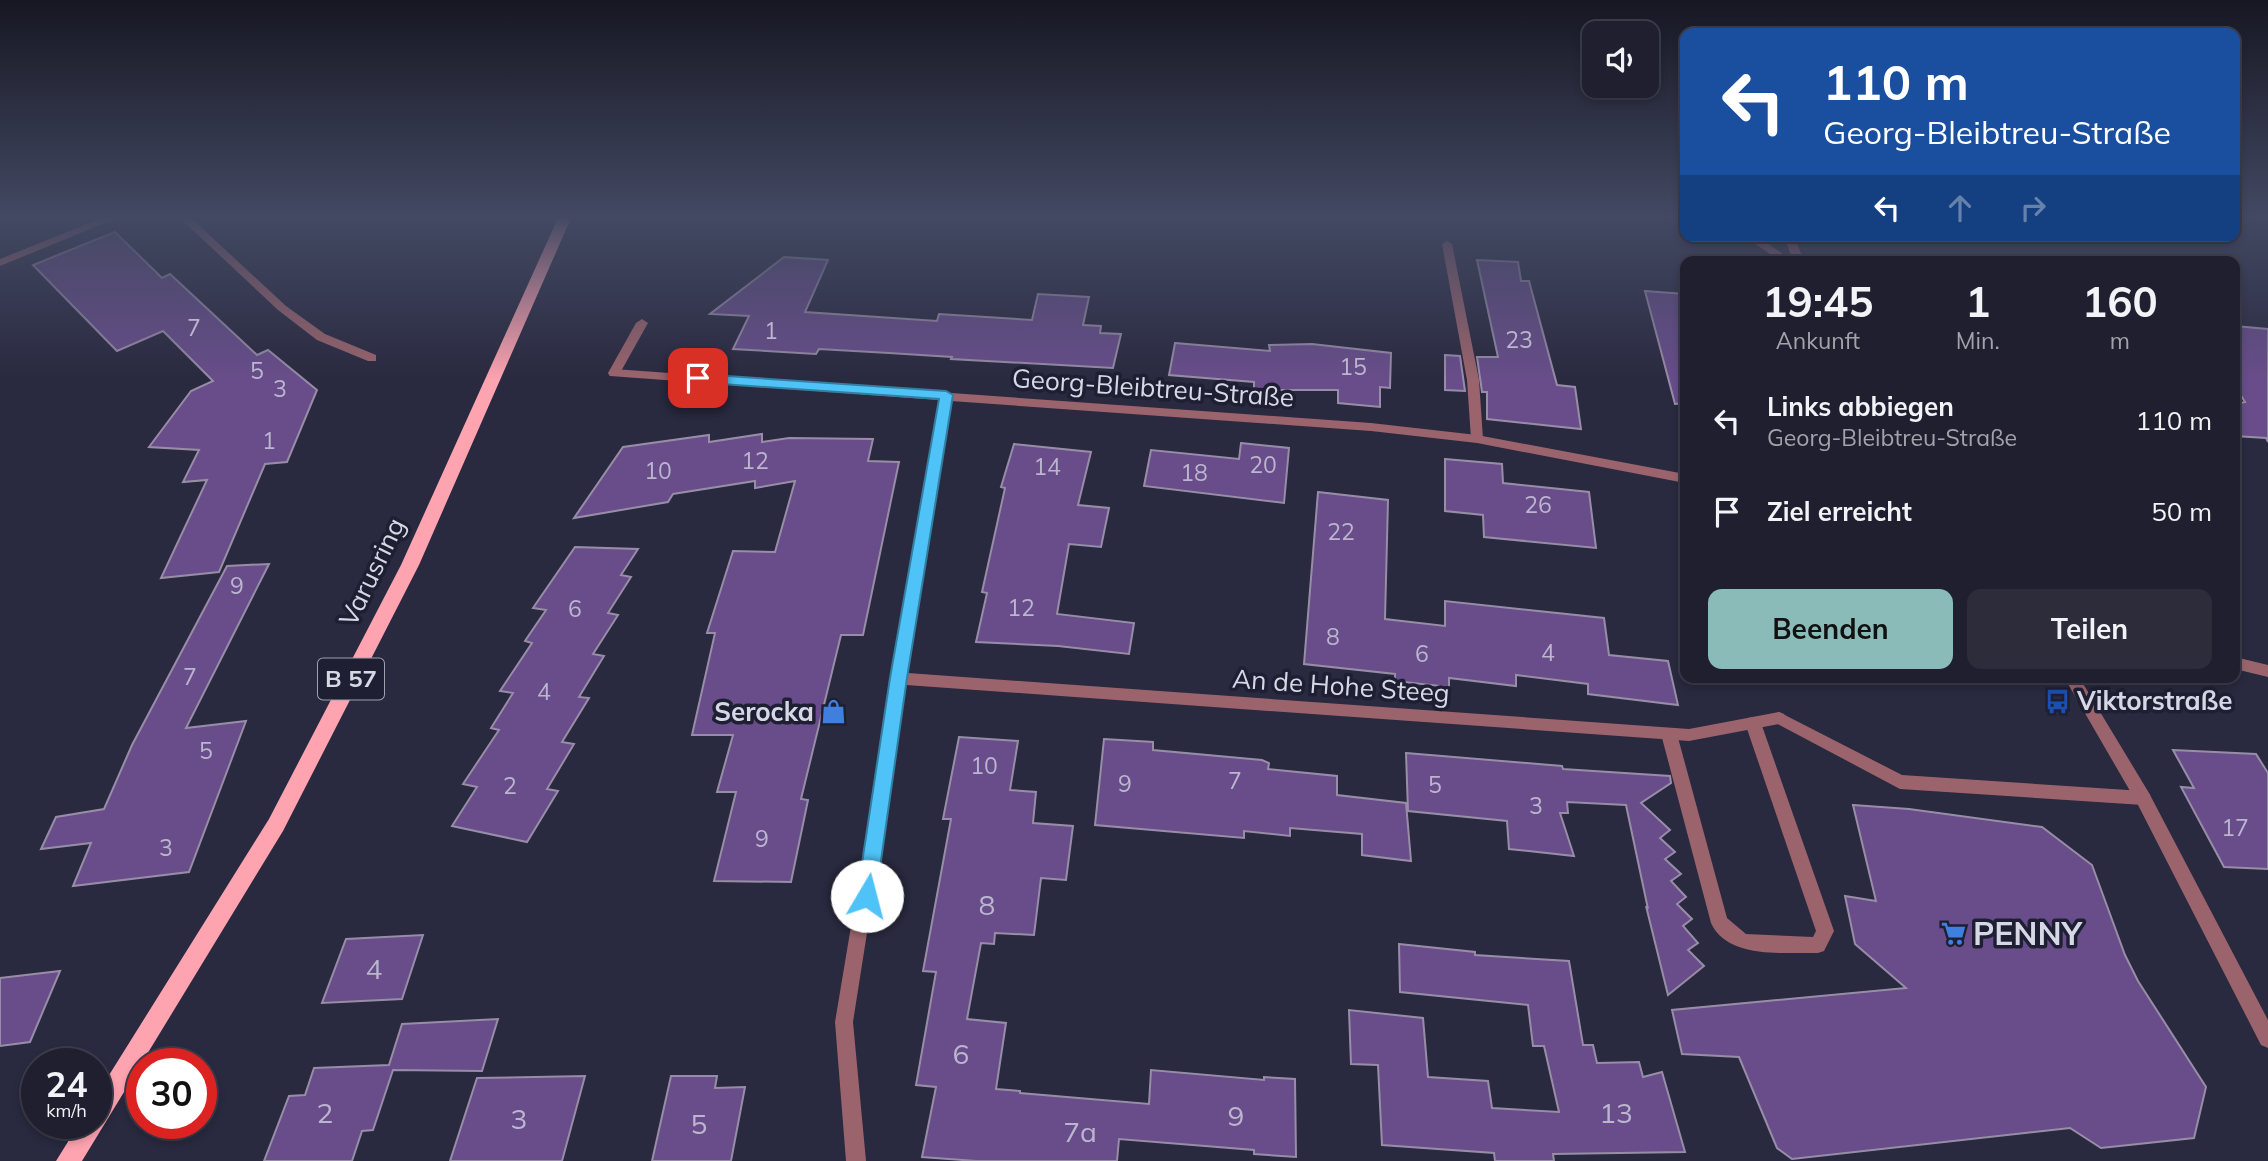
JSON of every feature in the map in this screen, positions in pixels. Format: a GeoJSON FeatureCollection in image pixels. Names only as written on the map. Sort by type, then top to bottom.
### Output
{"type":"FeatureCollection","features":[{"type":"Feature","properties":{"kind":"main road","name":"Varusring"},"geometry":{"type":"LineString","coordinates":[[112,1092],[276,825],[410,565],[541,272]]}},
{"type":"Feature","properties":{"kind":"main road"},"geometry":{"type":"LineString","coordinates":[[68,1161],[83,1139]]}},
{"type":"Feature","properties":{"kind":"street"},"geometry":{"type":"LineString","coordinates":[[243,272],[282,308],[321,337],[372,358]]}},
{"type":"Feature","properties":{"kind":"street"},"geometry":{"type":"LineString","coordinates":[[1452,272],[1473,380],[1477,439]]}},
{"type":"Feature","properties":{"kind":"street","name":"Georg-Bleibtreu-Straße"},"geometry":{"type":"LineString","coordinates":[[642,323],[614,373],[1371,427],[1477,439],[1680,477]]}},
{"type":"Feature","properties":{"kind":"street"},"geometry":{"type":"LineString","coordinates":[[856,1161],[844,1022],[867,896],[898,678],[946,395]]}},
{"type":"Feature","properties":{"kind":"street"},"geometry":{"type":"LineString","coordinates":[[2240,664],[2268,671]]}},
{"type":"Feature","properties":{"kind":"street","name":"An de Hohe Steeg"},"geometry":{"type":"LineString","coordinates":[[898,678],[1689,735],[1779,718],[1900,782],[2143,798]]}},
{"type":"Feature","properties":{"kind":"street"},"geometry":{"type":"LineString","coordinates":[[2075,683],[2143,798],[2268,1038]]}},
{"type":"Feature","properties":{"kind":"street"},"geometry":{"type":"LineString","coordinates":[[1669,734],[1720,923],[1743,942],[1818,944],[1825,931],[1753,723]]}},
{"type":"Feature","properties":{"kind":"building"},"geometry":{"type":"Polygon","coordinates":[[[40,272],[156,272],[162,278],[170,274],[257,355],[268,350],[317,390],[287,462],[265,464],[219,572],[161,578],[207,480],[183,482],[199,450],[149,447],[191,391],[213,381],[163,331],[117,351],[40,272]]]}},
{"type":"Feature","properties":{"kind":"building"},"geometry":{"type":"Polygon","coordinates":[[[764,272],[823,272],[805,312],[937,321],[939,314],[1032,320],[1038,294],[1089,297],[1083,325],[1101,326],[1100,333],[1121,334],[1113,368],[819,349],[816,354],[733,349],[749,316],[710,314],[764,272]]]}},
{"type":"Feature","properties":{"kind":"building"},"geometry":{"type":"Polygon","coordinates":[[[1480,272],[1520,272],[1521,281],[1529,281],[1557,385],[1575,387],[1581,429],[1487,419],[1487,392],[1482,392],[1477,357],[1498,357],[1480,272]]]}},
{"type":"Feature","properties":{"kind":"building"},"geometry":{"type":"Polygon","coordinates":[[[1645,291],[1680,294],[1680,404],[1675,404],[1645,291]]]}},
{"type":"Feature","properties":{"kind":"building"},"geometry":{"type":"Polygon","coordinates":[[[2240,326],[2268,329],[2268,442],[2266,438],[2240,436],[2240,403],[2245,402],[2240,394],[2240,326]]]}},
{"type":"Feature","properties":{"kind":"building"},"geometry":{"type":"Polygon","coordinates":[[[1175,343],[1270,351],[1269,345],[1312,344],[1391,353],[1390,388],[1380,387],[1380,407],[1338,403],[1338,390],[1254,390],[1254,382],[1169,375],[1175,343]]]}},
{"type":"Feature","properties":{"kind":"building"},"geometry":{"type":"Polygon","coordinates":[[[1445,355],[1460,356],[1465,391],[1445,390],[1445,355]]]}},
{"type":"Feature","properties":{"kind":"building"},"geometry":{"type":"Polygon","coordinates":[[[762,434],[762,442],[789,438],[873,439],[868,461],[899,462],[863,635],[841,635],[801,799],[808,800],[791,882],[714,881],[736,792],[717,792],[733,735],[692,735],[715,633],[707,633],[733,551],[775,552],[795,481],[755,488],[755,481],[673,494],[668,502],[574,518],[623,447],[709,435],[709,442],[762,434]]]}},
{"type":"Feature","properties":{"kind":"building"},"geometry":{"type":"Polygon","coordinates":[[[1241,443],[1289,448],[1284,503],[1144,486],[1151,450],[1239,459],[1241,443]]]}},
{"type":"Feature","properties":{"kind":"building"},"geometry":{"type":"Polygon","coordinates":[[[1014,444],[1091,452],[1078,505],[1109,508],[1101,547],[1069,544],[1057,614],[1134,623],[1129,654],[1058,646],[976,642],[987,593],[982,592],[1005,488],[1001,487],[1014,444]]]}},
{"type":"Feature","properties":{"kind":"building"},"geometry":{"type":"Polygon","coordinates":[[[1445,459],[1502,464],[1503,483],[1589,492],[1596,548],[1484,537],[1483,515],[1445,511],[1445,459]]]}},
{"type":"Feature","properties":{"kind":"building"},"geometry":{"type":"Polygon","coordinates":[[[1318,492],[1388,500],[1385,619],[1445,626],[1445,601],[1604,618],[1609,655],[1668,661],[1678,705],[1588,694],[1588,684],[1516,675],[1516,686],[1449,678],[1449,687],[1395,681],[1395,674],[1304,664],[1318,492]]]}},
{"type":"Feature","properties":{"kind":"building"},"geometry":{"type":"Polygon","coordinates":[[[575,547],[638,549],[621,575],[631,577],[608,613],[618,615],[593,654],[604,656],[579,697],[589,698],[562,742],[574,744],[547,789],[558,791],[527,842],[452,826],[477,787],[463,784],[499,730],[491,728],[513,693],[500,691],[532,643],[525,641],[546,610],[533,608],[575,547]]]}},
{"type":"Feature","properties":{"kind":"building"},"geometry":{"type":"Polygon","coordinates":[[[269,564],[186,728],[246,721],[189,872],[73,886],[91,843],[41,849],[56,817],[104,809],[132,745],[227,566],[269,564]]]}},
{"type":"Feature","properties":{"kind":"building"},"geometry":{"type":"Polygon","coordinates":[[[959,737],[1018,741],[1010,790],[1036,792],[1033,823],[1073,826],[1066,880],[1041,878],[1034,935],[995,933],[994,944],[981,943],[967,1019],[1006,1023],[996,1089],[1149,1104],[1151,1070],[1264,1080],[1264,1077],[1295,1079],[1296,1157],[1254,1154],[1254,1150],[1119,1139],[1117,1161],[976,1161],[922,1157],[936,1087],[916,1085],[936,972],[923,971],[951,819],[943,819],[959,737]]]}},
{"type":"Feature","properties":{"kind":"building"},"geometry":{"type":"Polygon","coordinates":[[[1104,739],[1153,742],[1153,750],[1262,760],[1269,763],[1268,769],[1337,776],[1337,795],[1406,803],[1411,861],[1362,855],[1362,834],[1290,828],[1290,836],[1244,831],[1244,838],[1095,825],[1104,739]]]}},
{"type":"Feature","properties":{"kind":"building"},"geometry":{"type":"Polygon","coordinates":[[[2173,750],[2256,754],[2268,773],[2268,869],[2224,867],[2181,787],[2194,788],[2173,750]]]}},
{"type":"Feature","properties":{"kind":"building"},"geometry":{"type":"Polygon","coordinates":[[[1406,753],[1562,766],[1563,769],[1670,776],[1671,783],[1641,803],[1670,830],[1660,838],[1675,852],[1665,859],[1681,874],[1671,881],[1686,897],[1677,904],[1692,919],[1683,926],[1698,943],[1688,950],[1704,966],[1668,995],[1646,906],[1648,909],[1626,805],[1567,802],[1568,813],[1560,813],[1574,856],[1509,849],[1507,821],[1408,811],[1406,753]]]}},
{"type":"Feature","properties":{"kind":"building"},"geometry":{"type":"Polygon","coordinates":[[[1853,805],[1909,809],[2042,827],[2092,865],[2125,955],[2138,981],[2206,1087],[2194,1138],[2101,1148],[2070,1128],[1792,1159],[1777,1148],[1739,1057],[1682,1054],[1672,1010],[1906,988],[1855,944],[1845,896],[1876,901],[1853,805]]]}},
{"type":"Feature","properties":{"kind":"building"},"geometry":{"type":"Polygon","coordinates":[[[423,935],[402,999],[322,1003],[346,939],[423,935]]]}},
{"type":"Feature","properties":{"kind":"building"},"geometry":{"type":"Polygon","coordinates":[[[1399,944],[1475,952],[1475,955],[1569,961],[1583,1045],[1593,1045],[1597,1063],[1639,1062],[1643,1077],[1662,1072],[1685,1152],[1553,1154],[1554,1161],[1495,1161],[1494,1153],[1382,1145],[1378,1065],[1351,1064],[1349,1010],[1423,1018],[1428,1077],[1488,1081],[1492,1108],[1559,1112],[1544,1046],[1533,1046],[1528,1005],[1400,992],[1399,944]]]}},
{"type":"Feature","properties":{"kind":"building"},"geometry":{"type":"Polygon","coordinates":[[[60,971],[30,1042],[0,1046],[0,978],[60,971]]]}},
{"type":"Feature","properties":{"kind":"building"},"geometry":{"type":"Polygon","coordinates":[[[498,1019],[482,1071],[393,1070],[373,1130],[362,1131],[352,1161],[264,1161],[289,1096],[305,1095],[314,1068],[389,1065],[402,1024],[498,1019]]]}},
{"type":"Feature","properties":{"kind":"building"},"geometry":{"type":"Polygon","coordinates":[[[585,1076],[562,1161],[450,1161],[477,1078],[585,1076]]]}},
{"type":"Feature","properties":{"kind":"building"},"geometry":{"type":"Polygon","coordinates":[[[671,1076],[717,1076],[715,1088],[745,1087],[731,1161],[652,1161],[671,1076]]]}},
{"type":"Feature","properties":{"kind":"place","name":"Viktorstraße"},"geometry":{"type":"Point","coordinates":[2057,701]}},
{"type":"Feature","properties":{"kind":"place","name":"Serocka"},"geometry":{"type":"Point","coordinates":[834,712]}},
{"type":"Feature","properties":{"kind":"place","name":"PENNY"},"geometry":{"type":"Point","coordinates":[1953,934]}},
{"type":"Feature","properties":{"kind":"route"},"geometry":{"type":"LineString","coordinates":[[698,378],[946,395],[898,678],[867,896]]}}]}
